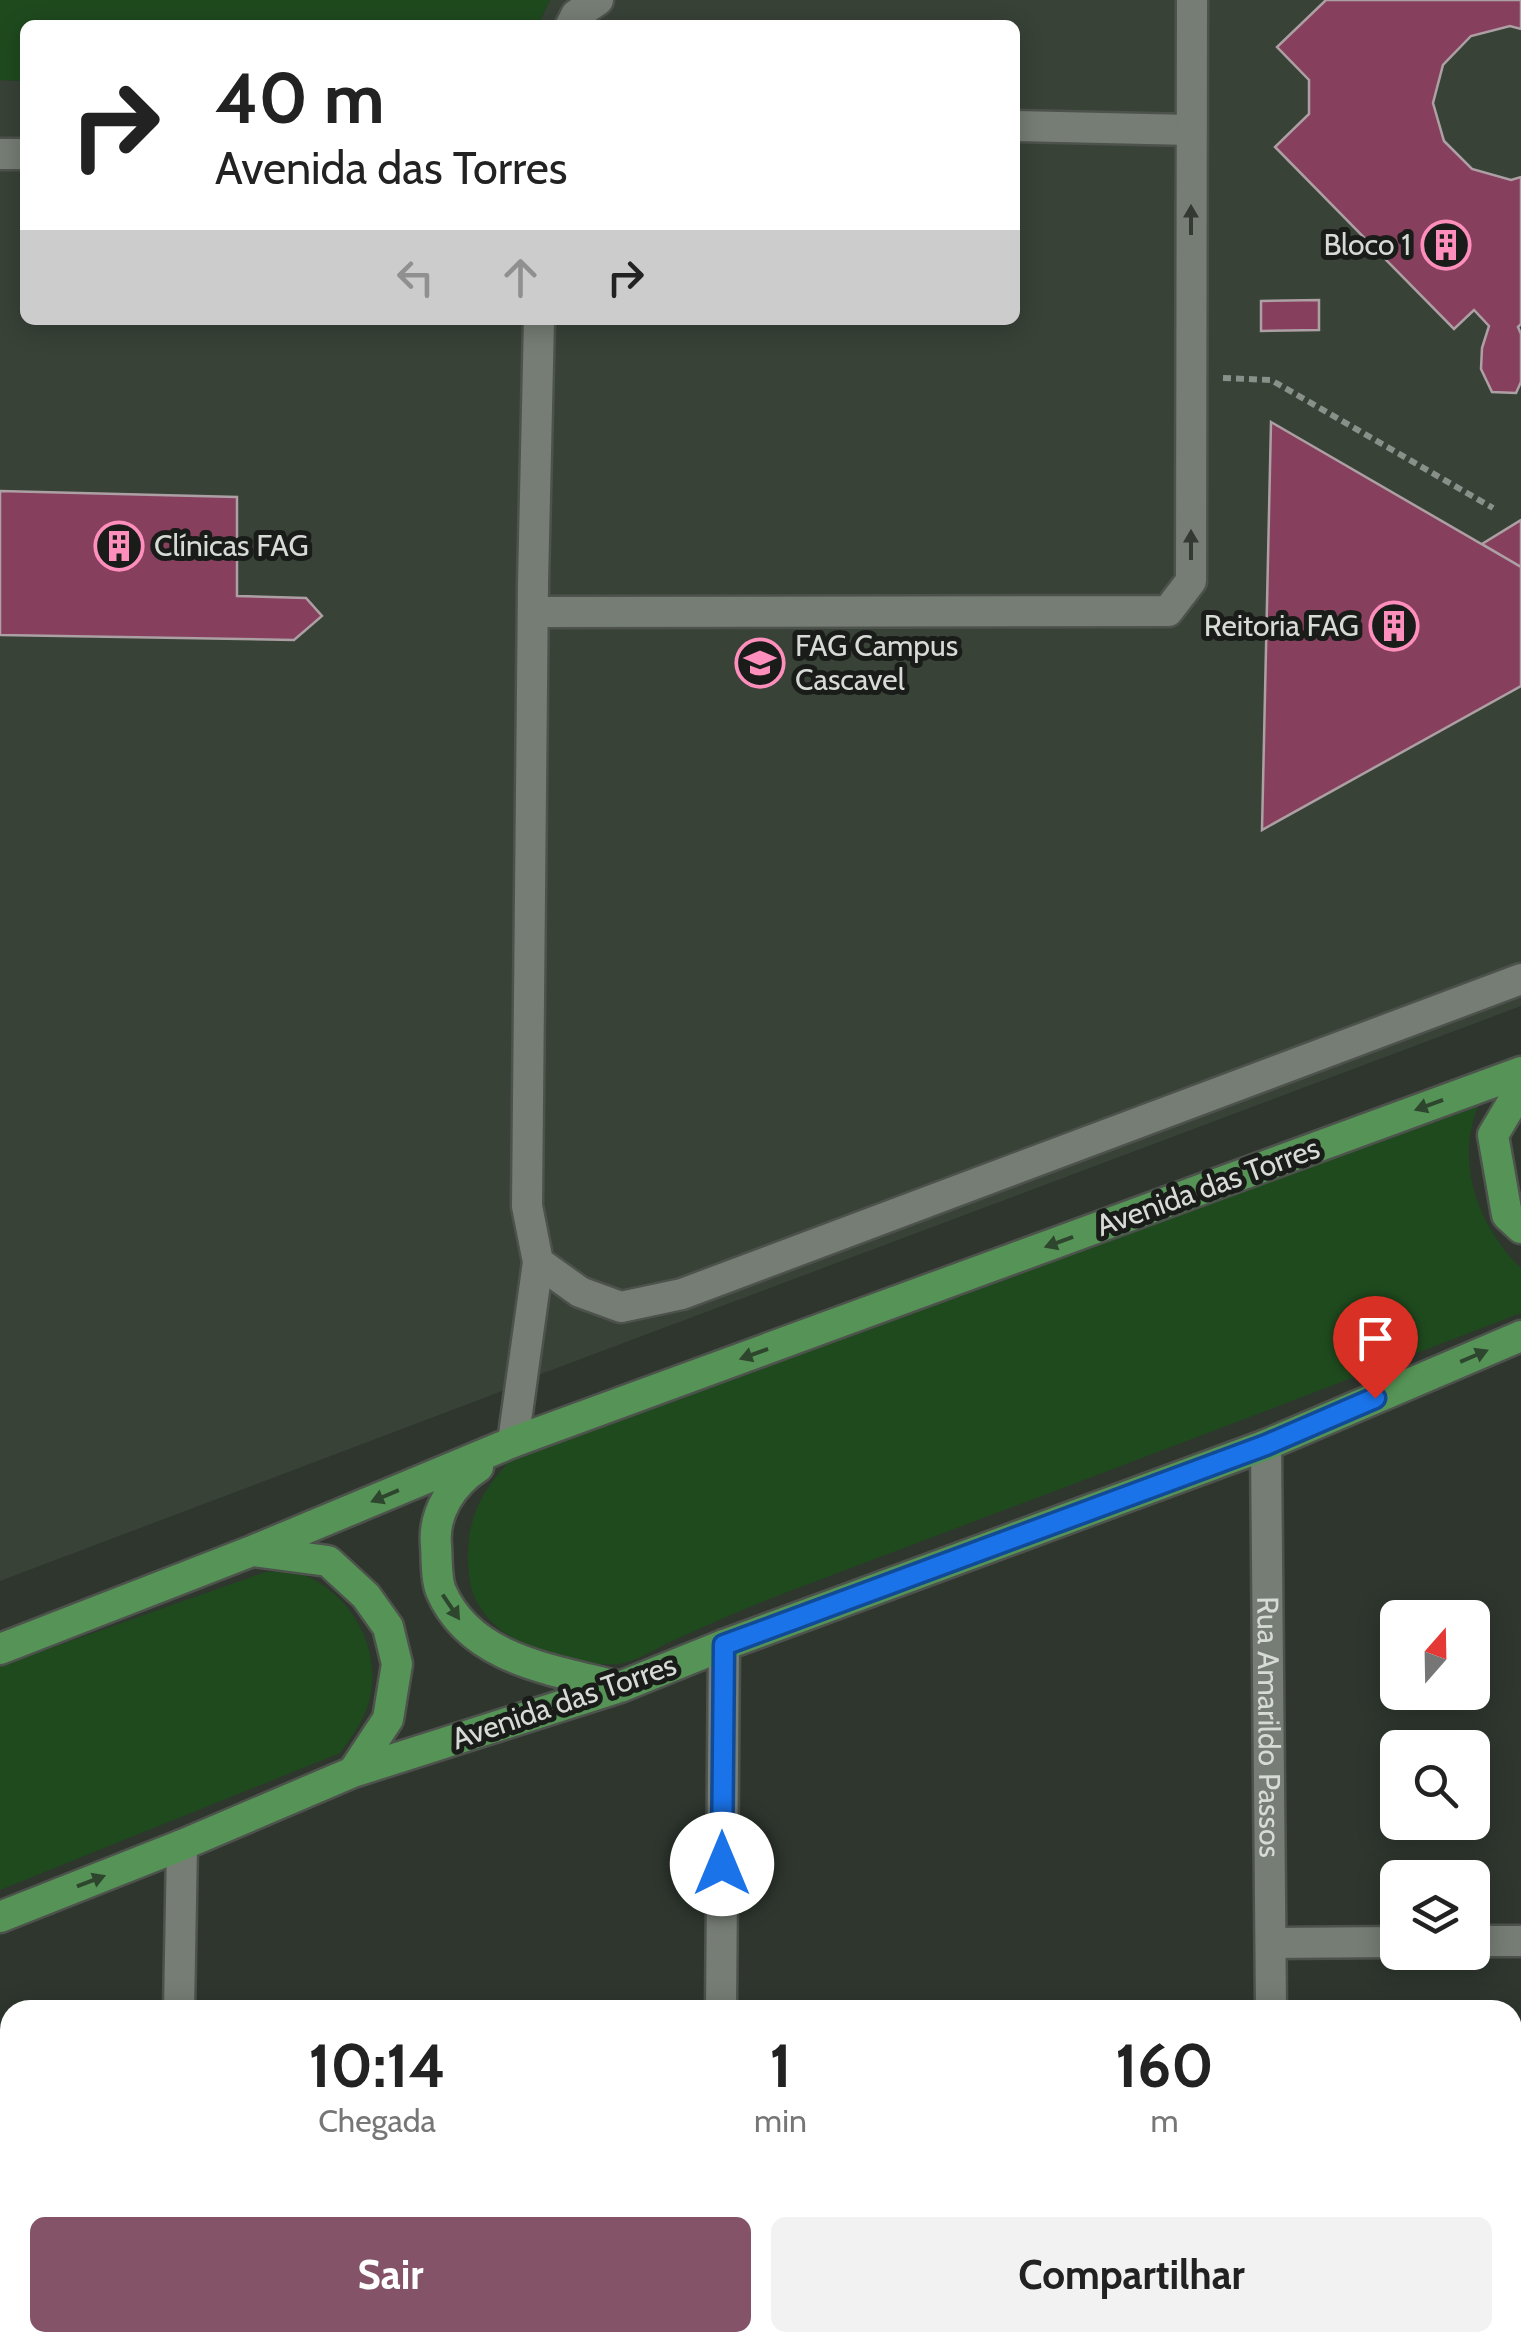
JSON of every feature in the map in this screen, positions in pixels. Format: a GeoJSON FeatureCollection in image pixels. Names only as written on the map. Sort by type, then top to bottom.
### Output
{"type":"FeatureCollection","features":[{"type":"Feature","properties":{"kind":"main road","name":"Avenida das Torres"},"geometry":{"type":"LineString","coordinates":[[0,1649],[252,1551],[513,1442],[1521,1072]]}},
{"type":"Feature","properties":{"kind":"main road"},"geometry":{"type":"LineString","coordinates":[[1521,1088],[1494,1135],[1507,1216],[1521,1228]]}},
{"type":"Feature","properties":{"kind":"main road","name":"Avenida das Torres"},"geometry":{"type":"LineString","coordinates":[[0,1916],[354,1772],[620,1688],[724,1645],[1266,1445],[1521,1336]]}},
{"type":"Feature","properties":{"kind":"main road"},"geometry":{"type":"LineString","coordinates":[[513,1442],[450,1489],[435,1537],[440,1590],[465,1628],[505,1656],[620,1688]]}},
{"type":"Feature","properties":{"kind":"main road"},"geometry":{"type":"LineString","coordinates":[[252,1551],[328,1561],[366,1596],[388,1627],[397,1664],[388,1719],[354,1772]]}},
{"type":"Feature","properties":{"kind":"street"},"geometry":{"type":"LineString","coordinates":[[574,20],[598,0]]}},
{"type":"Feature","properties":{"kind":"street"},"geometry":{"type":"LineString","coordinates":[[535,612],[1168,611],[1192,581],[1192,0]]}},
{"type":"Feature","properties":{"kind":"street"},"geometry":{"type":"LineString","coordinates":[[1020,126],[1190,130]]}},
{"type":"Feature","properties":{"kind":"street"},"geometry":{"type":"LineString","coordinates":[[513,1442],[538,1262],[527,1206],[539,325]]}},
{"type":"Feature","properties":{"kind":"street"},"geometry":{"type":"LineString","coordinates":[[538,1262],[580,1292],[621,1306],[682,1294],[1521,979]]}},
{"type":"Feature","properties":{"kind":"street","name":"Rua Amarildo Passos"},"geometry":{"type":"LineString","coordinates":[[1266,1445],[1271,2000]]}},
{"type":"Feature","properties":{"kind":"street"},"geometry":{"type":"LineString","coordinates":[[721,2000],[724,1645]]}},
{"type":"Feature","properties":{"kind":"street"},"geometry":{"type":"LineString","coordinates":[[179,2000],[182,1845]]}},
{"type":"Feature","properties":{"kind":"street"},"geometry":{"type":"LineString","coordinates":[[1490,1941],[1521,1941]]}},
{"type":"Feature","properties":{"kind":"street"},"geometry":{"type":"LineString","coordinates":[[1271,1943],[1380,1942]]}},
{"type":"Feature","properties":{"kind":"path"},"geometry":{"type":"LineString","coordinates":[[1191,377],[1271,380],[1493,508]]}},
{"type":"Feature","properties":{"kind":"shaded area","name":"FAG Campus Cascavel"},"geometry":{"type":"Polygon","coordinates":[[[550,0],[1521,0],[1521,1006],[0,1581],[0,80],[20,81],[20,325],[1020,325],[1020,20],[540,20],[550,0]]]}},
{"type":"Feature","properties":{"kind":"green space"},"geometry":{"type":"Polygon","coordinates":[[[0,0],[550,0],[540,20],[20,20],[20,81],[0,80],[0,0]]]}},
{"type":"Feature","properties":{"kind":"green space"},"geometry":{"type":"Polygon","coordinates":[[[1482,1093],[1469,1150],[1473,1187],[1497,1240],[1521,1268],[1521,1313],[782,1594],[624,1663],[571,1661],[524,1645],[486,1616],[475,1597],[468,1553],[474,1517],[499,1473],[527,1443],[1482,1093]]]}},
{"type":"Feature","properties":{"kind":"green space"},"geometry":{"type":"Polygon","coordinates":[[[265,1572],[300,1573],[322,1584],[361,1628],[372,1666],[372,1685],[363,1718],[340,1753],[0,1890],[0,1666],[265,1572]]]}},
{"type":"Feature","properties":{"kind":"building","name":"Bloco 1"},"geometry":{"type":"Polygon","coordinates":[[[1326,0],[1521,0],[1521,29],[1510,26],[1471,36],[1443,65],[1433,103],[1444,141],[1472,169],[1511,180],[1521,177],[1521,382],[1516,393],[1492,392],[1481,369],[1489,326],[1474,310],[1454,329],[1275,147],[1309,114],[1309,80],[1277,47],[1326,0]]]}},
{"type":"Feature","properties":{"kind":"building"},"geometry":{"type":"Polygon","coordinates":[[[1319,300],[1319,330],[1261,331],[1261,301],[1319,300]]]}},
{"type":"Feature","properties":{"kind":"building","name":"Reitoria FAG"},"geometry":{"type":"Polygon","coordinates":[[[1271,422],[1521,567],[1521,686],[1262,830],[1271,422]]]}},
{"type":"Feature","properties":{"kind":"building","name":"Clínicas FAG"},"geometry":{"type":"Polygon","coordinates":[[[0,491],[237,497],[237,596],[306,598],[322,616],[294,640],[0,635],[0,491]]]}},
{"type":"Feature","properties":{"kind":"building"},"geometry":{"type":"Polygon","coordinates":[[[1521,520],[1521,567],[1482,544],[1521,520]]]}},
{"type":"Feature","properties":{"kind":"place","name":"Bloco 1"},"geometry":{"type":"Point","coordinates":[1446,245]}},
{"type":"Feature","properties":{"kind":"place","name":"Clínicas FAG"},"geometry":{"type":"Point","coordinates":[119,546]}},
{"type":"Feature","properties":{"kind":"place","name":"Reitoria FAG"},"geometry":{"type":"Point","coordinates":[1394,626]}},
{"type":"Feature","properties":{"kind":"place","name":"FAG Campus Cascavel"},"geometry":{"type":"Point","coordinates":[760,663]}},
{"type":"Feature","properties":{"kind":"route"},"geometry":{"type":"LineString","coordinates":[[722,1864],[724,1645],[1266,1445],[1375,1398]]}}]}
